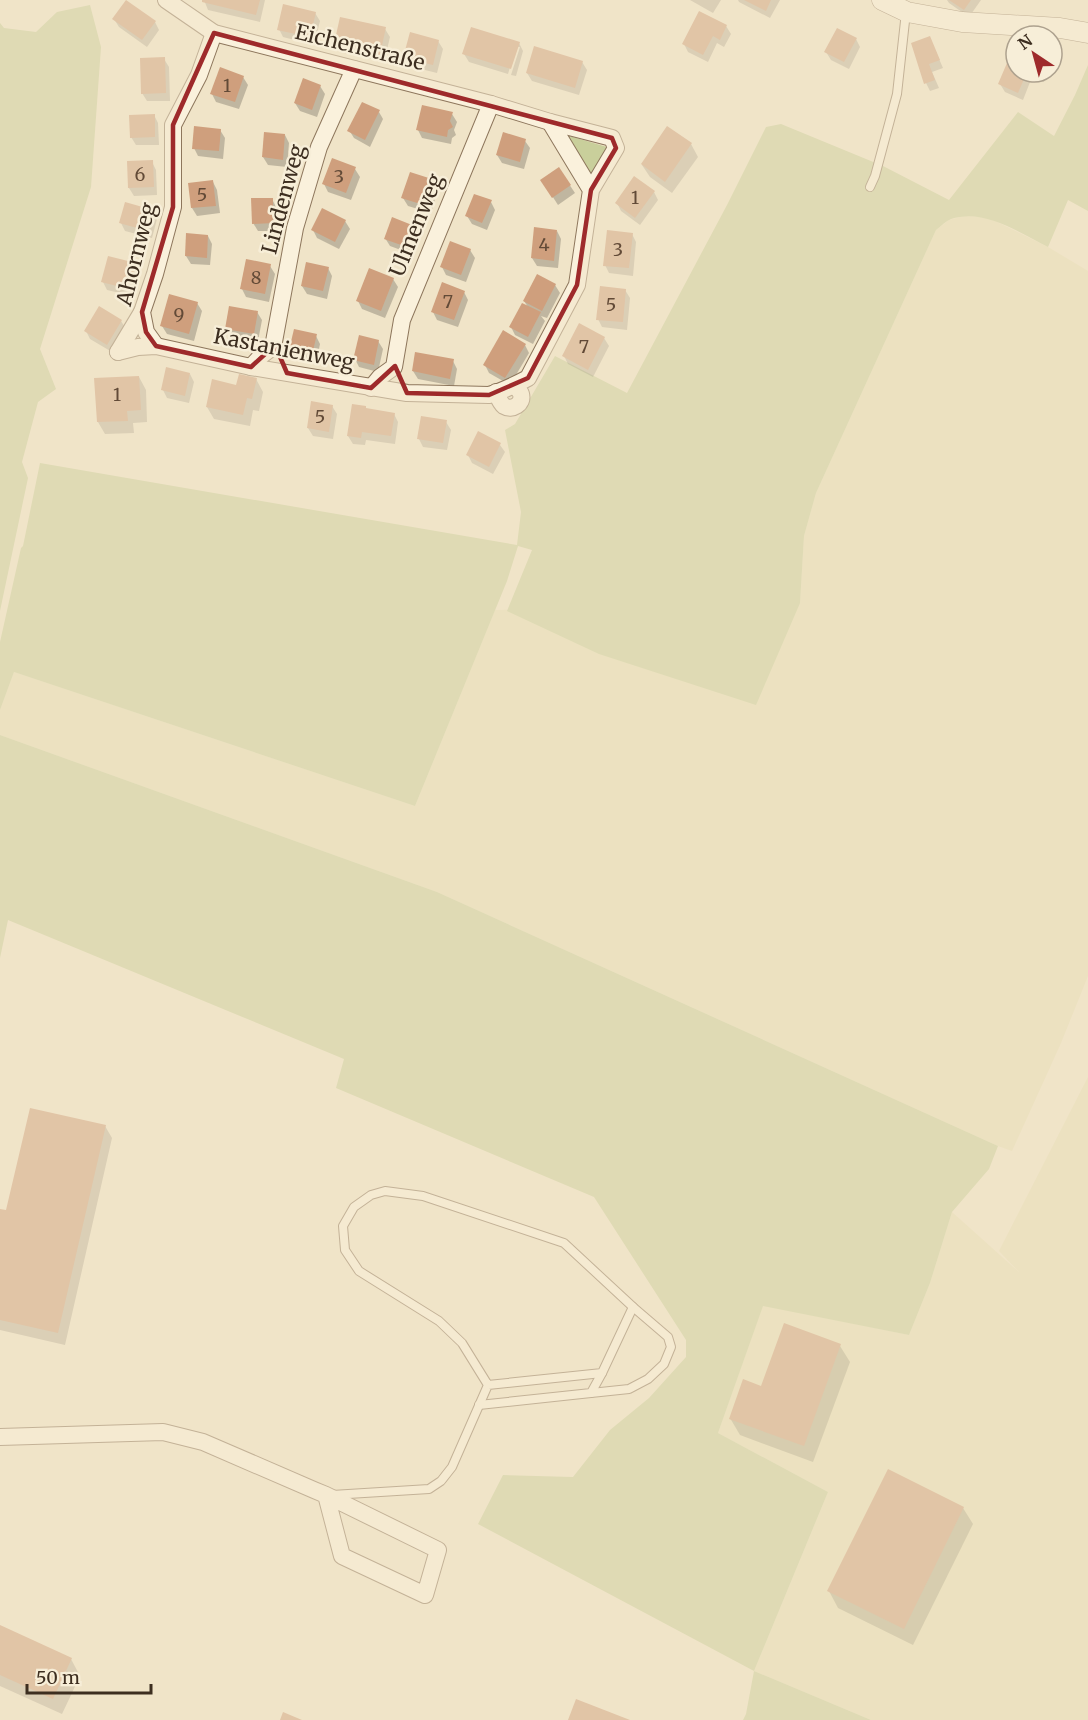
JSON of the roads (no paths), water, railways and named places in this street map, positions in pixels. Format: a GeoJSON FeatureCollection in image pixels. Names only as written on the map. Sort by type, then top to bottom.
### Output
{"type":"FeatureCollection","features":[{"type":"Feature","properties":{"kind":"street","name":"Eichenstraße"},"geometry":{"type":"LineString","coordinates":[[166,0],[214,33],[491,104],[612,138],[616,148],[591,190]]}},
{"type":"Feature","properties":{"kind":"street"},"geometry":{"type":"LineString","coordinates":[[882,0],[906,12],[962,22],[1060,28],[1088,33]]}},
{"type":"Feature","properties":{"kind":"street","name":"Ahornweg"},"geometry":{"type":"LineString","coordinates":[[156,346],[146,332],[142,312],[173,207],[173,125],[199,75],[214,33]]}},
{"type":"Feature","properties":{"kind":"street","name":"Lindenweg"},"geometry":{"type":"LineString","coordinates":[[273,347],[295,228],[319,147],[354,69]]}},
{"type":"Feature","properties":{"kind":"street","name":"Ulmenweg"},"geometry":{"type":"LineString","coordinates":[[394,367],[402,320],[491,104]]}},
{"type":"Feature","properties":{"kind":"street"},"geometry":{"type":"LineString","coordinates":[[550,122],[591,190]]}},
{"type":"Feature","properties":{"kind":"street","name":"Kastanienweg"},"geometry":{"type":"LineString","coordinates":[[142,312],[118,352],[138,347],[156,346],[252,367],[371,388],[407,393],[493,394],[515,386],[528,378],[577,285],[591,190]]}},
{"type":"Feature","properties":{"kind":"street"},"geometry":{"type":"LineString","coordinates":[[252,367],[273,347],[287,373]]}},
{"type":"Feature","properties":{"kind":"street"},"geometry":{"type":"LineString","coordinates":[[371,388],[380,377],[394,367],[407,393]]}},
{"type":"Feature","properties":{"kind":"street"},"geometry":{"type":"LineString","coordinates":[[0,1437],[163,1432],[203,1442],[326,1496],[438,1550],[425,1595],[342,1556],[326,1496]]}},
{"type":"Feature","properties":{"kind":"lane"},"geometry":{"type":"LineString","coordinates":[[870,187],[897,94],[906,12]]}},
{"type":"Feature","properties":{"kind":"lane"},"geometry":{"type":"LineString","coordinates":[[480,1405],[629,1389],[648,1379],[664,1364],[671,1347],[668,1337],[564,1243],[423,1196],[385,1191],[371,1195],[354,1207],[343,1226],[345,1250],[359,1271],[439,1322],[462,1343],[488,1385]]}},
{"type":"Feature","properties":{"kind":"lane"},"geometry":{"type":"LineString","coordinates":[[591,1393],[633,1307]]}},
{"type":"Feature","properties":{"kind":"lane"},"geometry":{"type":"LineString","coordinates":[[488,1385],[602,1373]]}},
{"type":"Feature","properties":{"kind":"lane"},"geometry":{"type":"LineString","coordinates":[[326,1496],[429,1489],[441,1481],[452,1467],[488,1385]]}}]}
